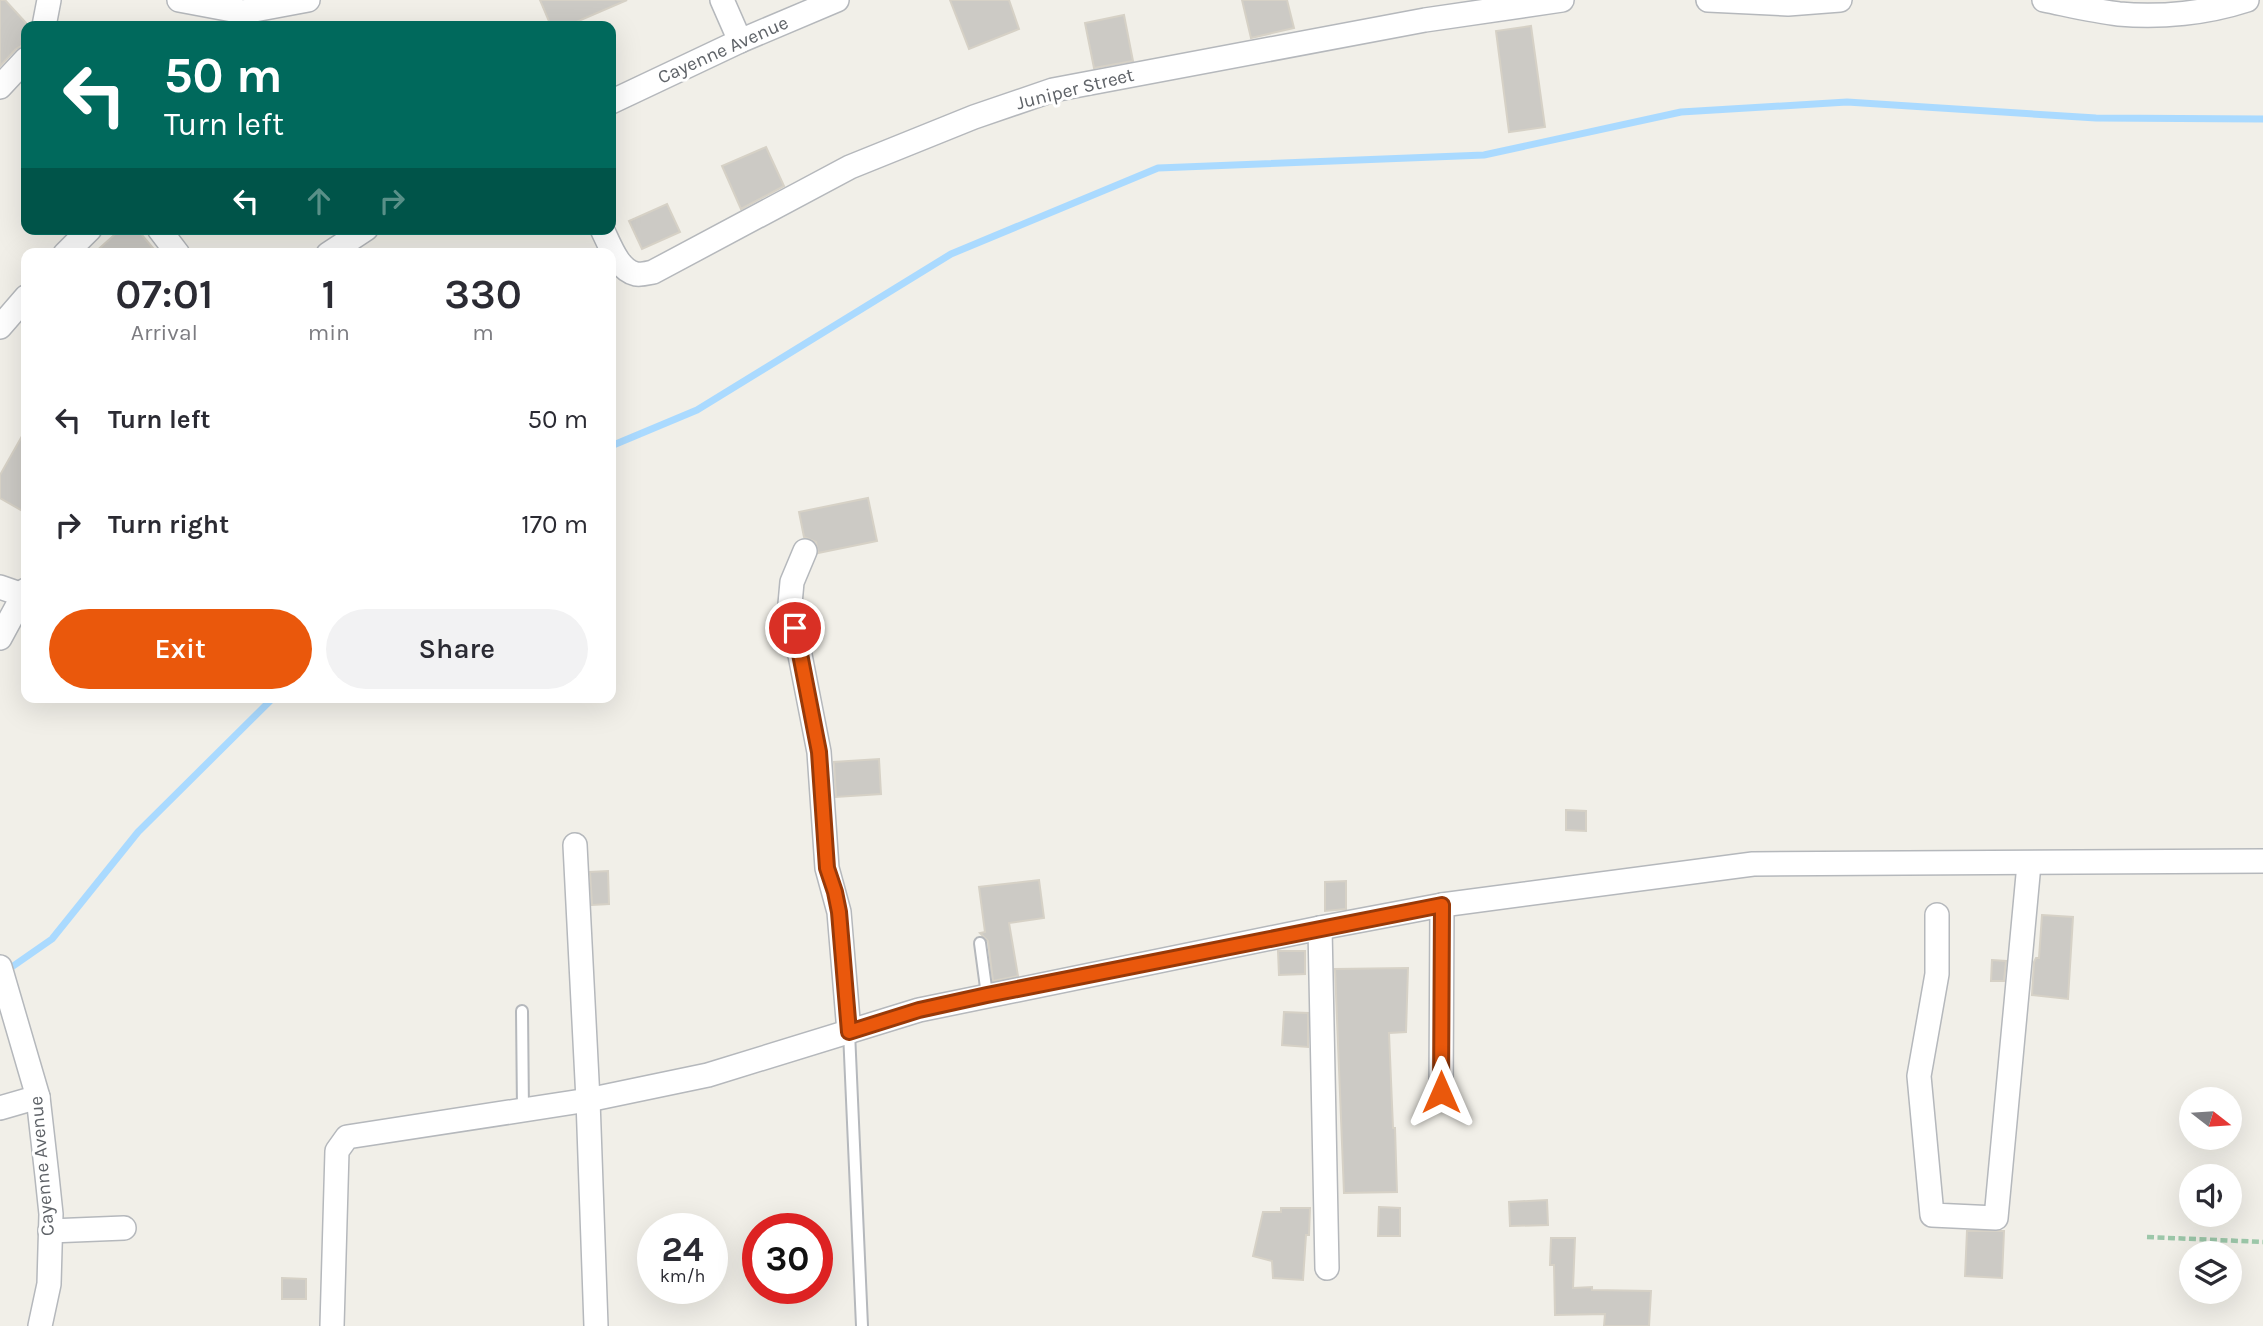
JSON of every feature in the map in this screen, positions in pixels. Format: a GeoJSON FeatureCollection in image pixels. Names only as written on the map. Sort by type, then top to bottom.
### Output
{"type":"FeatureCollection","features":[{"type":"Feature","properties":{"kind":"street"},"geometry":{"type":"LineString","coordinates":[[45,21],[49,0]]}},
{"type":"Feature","properties":{"kind":"street"},"geometry":{"type":"LineString","coordinates":[[178,0],[244,19],[309,0]]}},
{"type":"Feature","properties":{"kind":"street"},"geometry":{"type":"LineString","coordinates":[[722,0],[740,41]]}},
{"type":"Feature","properties":{"kind":"street","name":"Cayenne Avenue"},"geometry":{"type":"LineString","coordinates":[[616,100],[740,41],[837,0]]}},
{"type":"Feature","properties":{"kind":"street","name":"Juniper Street"},"geometry":{"type":"LineString","coordinates":[[616,257],[624,268],[638,275],[653,272],[850,167],[974,117],[1053,90],[1423,10],[1562,0]]}},
{"type":"Feature","properties":{"kind":"street"},"geometry":{"type":"LineString","coordinates":[[1708,0],[1788,4],[1840,0]]}},
{"type":"Feature","properties":{"kind":"street"},"geometry":{"type":"LineString","coordinates":[[2054,1],[2119,14],[2159,15],[2196,6],[2247,0]]}},
{"type":"Feature","properties":{"kind":"street"},"geometry":{"type":"LineString","coordinates":[[0,87],[21,64]]}},
{"type":"Feature","properties":{"kind":"street"},"geometry":{"type":"LineString","coordinates":[[71,248],[84,235]]}},
{"type":"Feature","properties":{"kind":"street"},"geometry":{"type":"LineString","coordinates":[[337,248],[357,235]]}},
{"type":"Feature","properties":{"kind":"street"},"geometry":{"type":"LineString","coordinates":[[0,327],[21,303]]}},
{"type":"Feature","properties":{"kind":"street"},"geometry":{"type":"LineString","coordinates":[[805,551],[792,582],[790,604],[819,752],[827,868],[839,912],[849,1032]]}},
{"type":"Feature","properties":{"kind":"street"},"geometry":{"type":"LineString","coordinates":[[0,587],[21,591]]}},
{"type":"Feature","properties":{"kind":"street"},"geometry":{"type":"LineString","coordinates":[[0,638],[21,599]]}},
{"type":"Feature","properties":{"kind":"street"},"geometry":{"type":"LineString","coordinates":[[575,845],[596,1326]]}},
{"type":"Feature","properties":{"kind":"street"},"geometry":{"type":"LineString","coordinates":[[332,1326],[337,1151],[348,1137],[588,1100],[708,1075],[919,1010],[1442,905],[1753,864],[2263,861]]}},
{"type":"Feature","properties":{"kind":"street"},"geometry":{"type":"LineString","coordinates":[[1937,915],[1937,974],[1919,1076],[1932,1215],[1996,1218],[2029,864]]}},
{"type":"Feature","properties":{"kind":"street"},"geometry":{"type":"LineString","coordinates":[[1441,1092],[1442,905]]}},
{"type":"Feature","properties":{"kind":"street"},"geometry":{"type":"LineString","coordinates":[[1320,928],[1327,1268]]}},
{"type":"Feature","properties":{"kind":"street","name":"Cayenne Avenue"},"geometry":{"type":"LineString","coordinates":[[0,967],[38,1097],[47,1176],[49,1284],[40,1326]]}},
{"type":"Feature","properties":{"kind":"street"},"geometry":{"type":"LineString","coordinates":[[0,1108],[38,1097]]}},
{"type":"Feature","properties":{"kind":"street"},"geometry":{"type":"LineString","coordinates":[[50,1231],[124,1228]]}},
{"type":"Feature","properties":{"kind":"lane"},"geometry":{"type":"LineString","coordinates":[[980,943],[987,995]]}},
{"type":"Feature","properties":{"kind":"lane"},"geometry":{"type":"LineString","coordinates":[[522,1012],[523,1110]]}},
{"type":"Feature","properties":{"kind":"lane"},"geometry":{"type":"LineString","coordinates":[[849,1032],[862,1326]]}},
{"type":"Feature","properties":{"kind":"path"},"geometry":{"type":"LineString","coordinates":[[2147,1237],[2263,1242]]}},
{"type":"Feature","properties":{"kind":"building"},"geometry":{"type":"Polygon","coordinates":[[[0,0],[5,0],[24,21],[21,21],[21,46],[0,66],[0,0]]]}},
{"type":"Feature","properties":{"kind":"building"},"geometry":{"type":"Polygon","coordinates":[[[540,0],[627,0],[579,21],[549,21],[540,0]]]}},
{"type":"Feature","properties":{"kind":"building"},"geometry":{"type":"Polygon","coordinates":[[[950,0],[1009,0],[1019,29],[969,49],[950,0]]]}},
{"type":"Feature","properties":{"kind":"building"},"geometry":{"type":"Polygon","coordinates":[[[1242,0],[1287,0],[1294,28],[1251,38],[1242,0]]]}},
{"type":"Feature","properties":{"kind":"building"},"geometry":{"type":"Polygon","coordinates":[[[1124,15],[1133,61],[1094,68],[1085,23],[1124,15]]]}},
{"type":"Feature","properties":{"kind":"building"},"geometry":{"type":"Polygon","coordinates":[[[1531,26],[1545,127],[1509,132],[1496,31],[1531,26]]]}},
{"type":"Feature","properties":{"kind":"building"},"geometry":{"type":"Polygon","coordinates":[[[766,147],[784,186],[741,209],[722,166],[766,147]]]}},
{"type":"Feature","properties":{"kind":"building"},"geometry":{"type":"Polygon","coordinates":[[[667,204],[680,232],[642,249],[629,221],[667,204]]]}},
{"type":"Feature","properties":{"kind":"building"},"geometry":{"type":"Polygon","coordinates":[[[114,235],[142,235],[153,248],[100,248],[114,235]]]}},
{"type":"Feature","properties":{"kind":"building"},"geometry":{"type":"Polygon","coordinates":[[[21,438],[21,510],[0,498],[0,475],[21,438]]]}},
{"type":"Feature","properties":{"kind":"building"},"geometry":{"type":"Polygon","coordinates":[[[868,498],[877,541],[818,553],[816,542],[804,537],[799,512],[868,498]]]}},
{"type":"Feature","properties":{"kind":"building"},"geometry":{"type":"Polygon","coordinates":[[[879,759],[881,794],[836,797],[834,762],[879,759]]]}},
{"type":"Feature","properties":{"kind":"building"},"geometry":{"type":"Polygon","coordinates":[[[1566,810],[1586,811],[1586,831],[1566,830],[1566,810]]]}},
{"type":"Feature","properties":{"kind":"building"},"geometry":{"type":"Polygon","coordinates":[[[608,871],[609,904],[592,905],[590,872],[608,871]]]}},
{"type":"Feature","properties":{"kind":"building"},"geometry":{"type":"Polygon","coordinates":[[[1039,880],[1044,918],[1009,923],[1018,976],[993,981],[988,941],[980,933],[985,932],[979,887],[1039,880]]]}},
{"type":"Feature","properties":{"kind":"building"},"geometry":{"type":"Polygon","coordinates":[[[1346,881],[1346,909],[1325,911],[1325,882],[1346,881]]]}},
{"type":"Feature","properties":{"kind":"building"},"geometry":{"type":"Polygon","coordinates":[[[2042,915],[2073,917],[2068,999],[2032,995],[2034,962],[2039,958],[2042,915]]]}},
{"type":"Feature","properties":{"kind":"building"},"geometry":{"type":"Polygon","coordinates":[[[1278,951],[1305,951],[1305,974],[1279,975],[1278,951]]]}},
{"type":"Feature","properties":{"kind":"building"},"geometry":{"type":"Polygon","coordinates":[[[1992,960],[2006,961],[2004,981],[1991,981],[1992,960]]]}},
{"type":"Feature","properties":{"kind":"building"},"geometry":{"type":"Polygon","coordinates":[[[1408,968],[1406,1032],[1389,1033],[1397,1192],[1344,1193],[1335,969],[1408,968]]]}},
{"type":"Feature","properties":{"kind":"building"},"geometry":{"type":"Polygon","coordinates":[[[1284,1012],[1308,1013],[1308,1047],[1282,1045],[1284,1012]]]}},
{"type":"Feature","properties":{"kind":"building"},"geometry":{"type":"Polygon","coordinates":[[[1547,1200],[1548,1225],[1510,1226],[1509,1202],[1547,1200]]]}},
{"type":"Feature","properties":{"kind":"building"},"geometry":{"type":"Polygon","coordinates":[[[1379,1207],[1400,1208],[1400,1236],[1378,1236],[1379,1207]]]}},
{"type":"Feature","properties":{"kind":"building"},"geometry":{"type":"Polygon","coordinates":[[[1281,1208],[1310,1208],[1303,1280],[1273,1278],[1272,1261],[1253,1256],[1263,1212],[1281,1212],[1281,1208]]]}},
{"type":"Feature","properties":{"kind":"building"},"geometry":{"type":"Polygon","coordinates":[[[1967,1231],[2004,1231],[2002,1278],[1965,1276],[1967,1231]]]}},
{"type":"Feature","properties":{"kind":"building"},"geometry":{"type":"Polygon","coordinates":[[[1551,1238],[1575,1238],[1573,1288],[1651,1291],[1649,1326],[1604,1326],[1605,1314],[1555,1315],[1554,1265],[1550,1265],[1551,1238]]]}},
{"type":"Feature","properties":{"kind":"building"},"geometry":{"type":"Polygon","coordinates":[[[282,1278],[306,1279],[306,1299],[282,1299],[282,1278]]]}},
{"type":"Feature","properties":{"kind":"waterway"},"geometry":{"type":"LineString","coordinates":[[616,444],[697,410],[951,254],[1158,168],[1484,155],[1681,112],[1847,102],[2096,118],[2263,119]]}},
{"type":"Feature","properties":{"kind":"waterway"},"geometry":{"type":"LineString","coordinates":[[6,971],[52,939],[138,832],[268,703]]}},
{"type":"Feature","properties":{"kind":"route"},"geometry":{"type":"LineString","coordinates":[[795,628],[819,752],[827,868],[839,912],[849,1032],[919,1010],[987,995],[1442,905],[1441,1092]]}}]}
